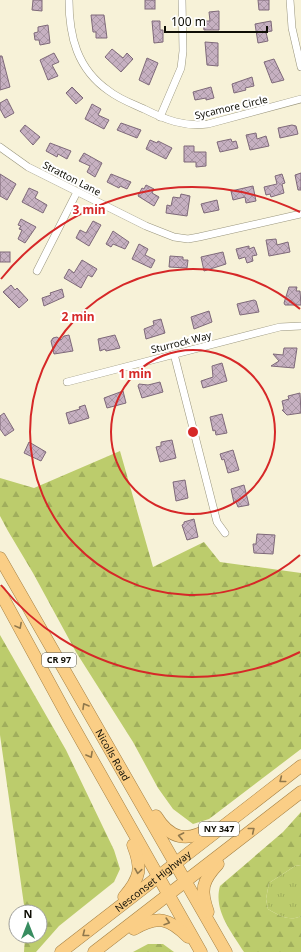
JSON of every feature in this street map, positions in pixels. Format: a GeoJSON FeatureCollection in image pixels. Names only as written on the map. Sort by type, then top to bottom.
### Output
{"type":"FeatureCollection","features":[{"type":"Feature","properties":{"kind":"highway","name":"Nicolls Road"},"geometry":{"type":"LineString","coordinates":[[0,558],[223,948]]}},
{"type":"Feature","properties":{"kind":"highway","name":"Nicolls Road"},"geometry":{"type":"LineString","coordinates":[[0,592],[119,808],[201,951]]}},
{"type":"Feature","properties":{"kind":"highway","name":"Nesconset Highway"},"geometry":{"type":"LineString","coordinates":[[61,952],[301,766]]}},
{"type":"Feature","properties":{"kind":"highway"},"geometry":{"type":"LineString","coordinates":[[128,782],[152,810],[164,828],[174,835],[186,837],[197,836],[205,832],[264,795]]}},
{"type":"Feature","properties":{"kind":"highway","name":"Nesconset Highway"},"geometry":{"type":"LineString","coordinates":[[95,952],[301,792]]}},
{"type":"Feature","properties":{"kind":"highway"},"geometry":{"type":"LineString","coordinates":[[109,915],[133,886],[139,870],[138,856],[119,808]]}},
{"type":"Feature","properties":{"kind":"highway"},"geometry":{"type":"LineString","coordinates":[[223,948],[204,900],[203,889],[210,873],[237,842]]}},
{"type":"Feature","properties":{"kind":"highway"},"geometry":{"type":"LineString","coordinates":[[95,952],[146,922],[159,920],[176,925],[201,951]]}},
{"type":"Feature","properties":{"kind":"street","name":"Sycamore Circle"},"geometry":{"type":"LineString","coordinates":[[69,0],[69,28],[73,44],[89,71],[109,91],[160,117],[193,126],[208,124],[301,100]]}},
{"type":"Feature","properties":{"kind":"street"},"geometry":{"type":"LineString","coordinates":[[160,117],[181,68],[183,51],[182,0]]}},
{"type":"Feature","properties":{"kind":"street"},"geometry":{"type":"LineString","coordinates":[[290,0],[292,28],[301,68]]}},
{"type":"Feature","properties":{"kind":"street","name":"Stratton Lane"},"geometry":{"type":"LineString","coordinates":[[0,147],[28,167],[146,226],[174,237],[188,239],[301,214]]}},
{"type":"Feature","properties":{"kind":"street"},"geometry":{"type":"LineString","coordinates":[[38,271],[77,192]]}},
{"type":"Feature","properties":{"kind":"street","name":"Sturrock Way"},"geometry":{"type":"LineString","coordinates":[[67,382],[280,327],[301,326]]}},
{"type":"Feature","properties":{"kind":"street"},"geometry":{"type":"LineString","coordinates":[[174,354],[217,522],[225,533]]}},
{"type":"Feature","properties":{"kind":"green space"},"geometry":{"type":"Polygon","coordinates":[[[120,451],[153,567],[204,542],[220,562],[301,573],[301,749],[209,819],[193,824],[173,809],[158,788],[133,742],[76,652],[0,516],[0,478],[34,488],[120,451]]]}},
{"type":"Feature","properties":{"kind":"green space"},"geometry":{"type":"Polygon","coordinates":[[[0,635],[66,750],[114,850],[120,869],[114,882],[59,926],[48,938],[48,904],[24,904],[0,735],[0,635]]]}},
{"type":"Feature","properties":{"kind":"green space"},"geometry":{"type":"Polygon","coordinates":[[[301,812],[301,865],[295,866],[269,883],[266,899],[268,909],[280,915],[288,918],[297,918],[301,916],[301,952],[244,952],[229,929],[221,913],[219,904],[220,886],[283,832],[301,812]]]}},
{"type":"Feature","properties":{"kind":"green space"},"geometry":{"type":"Polygon","coordinates":[[[301,865],[301,916],[297,918],[288,918],[268,909],[266,899],[269,883],[295,866],[301,865]]]}},
{"type":"Feature","properties":{"kind":"green space"},"geometry":{"type":"Polygon","coordinates":[[[24,944],[43,944],[36,952],[24,952],[24,944]]]}},
{"type":"Feature","properties":{"kind":"green space"},"geometry":{"type":"Polygon","coordinates":[[[148,944],[163,944],[174,952],[133,952],[148,944]]]}},
{"type":"Feature","properties":{"kind":"building"},"geometry":{"type":"Polygon","coordinates":[[[33,0],[42,0],[42,11],[32,10],[33,0]]]}},
{"type":"Feature","properties":{"kind":"building"},"geometry":{"type":"Polygon","coordinates":[[[145,0],[155,0],[155,9],[145,9],[145,0]]]}},
{"type":"Feature","properties":{"kind":"building"},"geometry":{"type":"Polygon","coordinates":[[[258,0],[269,0],[269,10],[259,10],[258,0]]]}},
{"type":"Feature","properties":{"kind":"building"},"geometry":{"type":"Polygon","coordinates":[[[219,11],[219,30],[204,30],[203,21],[210,21],[209,12],[219,11]]]}},
{"type":"Feature","properties":{"kind":"building"},"geometry":{"type":"Polygon","coordinates":[[[91,15],[104,15],[107,38],[96,38],[96,32],[93,32],[91,15]]]}},
{"type":"Feature","properties":{"kind":"building"},"geometry":{"type":"Polygon","coordinates":[[[152,21],[160,21],[160,30],[163,30],[163,42],[154,43],[152,21]]]}},
{"type":"Feature","properties":{"kind":"building"},"geometry":{"type":"Polygon","coordinates":[[[271,21],[272,31],[266,32],[268,41],[258,43],[255,24],[271,21]]]}},
{"type":"Feature","properties":{"kind":"building"},"geometry":{"type":"Polygon","coordinates":[[[48,25],[50,43],[40,45],[39,40],[35,40],[34,33],[38,32],[38,27],[48,25]]]}},
{"type":"Feature","properties":{"kind":"building"},"geometry":{"type":"Polygon","coordinates":[[[205,42],[218,43],[218,66],[207,65],[205,42]]]}},
{"type":"Feature","properties":{"kind":"building"},"geometry":{"type":"Polygon","coordinates":[[[112,49],[123,58],[127,53],[133,59],[121,72],[105,57],[112,49]]]}},
{"type":"Feature","properties":{"kind":"building"},"geometry":{"type":"Polygon","coordinates":[[[54,53],[59,62],[52,65],[58,76],[48,80],[40,60],[54,53]]]}},
{"type":"Feature","properties":{"kind":"building"},"geometry":{"type":"Polygon","coordinates":[[[0,56],[2,56],[10,87],[0,90],[0,56]]]}},
{"type":"Feature","properties":{"kind":"building"},"geometry":{"type":"Polygon","coordinates":[[[147,58],[158,63],[149,85],[139,80],[147,58]]]}},
{"type":"Feature","properties":{"kind":"building"},"geometry":{"type":"Polygon","coordinates":[[[274,59],[284,80],[272,83],[264,62],[274,59]]]}},
{"type":"Feature","properties":{"kind":"building"},"geometry":{"type":"Polygon","coordinates":[[[252,77],[254,86],[234,93],[232,84],[252,77]]]}},
{"type":"Feature","properties":{"kind":"building"},"geometry":{"type":"Polygon","coordinates":[[[72,87],[83,98],[76,104],[66,93],[72,87]]]}},
{"type":"Feature","properties":{"kind":"building"},"geometry":{"type":"Polygon","coordinates":[[[211,87],[214,98],[195,100],[193,92],[211,87]]]}},
{"type":"Feature","properties":{"kind":"building"},"geometry":{"type":"Polygon","coordinates":[[[7,99],[14,113],[5,118],[0,109],[0,103],[7,99]]]}},
{"type":"Feature","properties":{"kind":"building"},"geometry":{"type":"Polygon","coordinates":[[[92,104],[101,109],[98,115],[109,120],[104,129],[85,119],[92,104]]]}},
{"type":"Feature","properties":{"kind":"building"},"geometry":{"type":"Polygon","coordinates":[[[121,123],[141,130],[137,138],[117,130],[121,123]]]}},
{"type":"Feature","properties":{"kind":"building"},"geometry":{"type":"Polygon","coordinates":[[[25,125],[40,137],[33,145],[20,131],[25,125]]]}},
{"type":"Feature","properties":{"kind":"building"},"geometry":{"type":"Polygon","coordinates":[[[292,125],[296,126],[298,134],[280,138],[278,128],[292,125]]]}},
{"type":"Feature","properties":{"kind":"building"},"geometry":{"type":"Polygon","coordinates":[[[256,133],[257,139],[266,136],[269,146],[250,150],[246,135],[256,133]]]}},
{"type":"Feature","properties":{"kind":"building"},"geometry":{"type":"Polygon","coordinates":[[[231,139],[232,142],[236,141],[238,148],[220,152],[217,142],[231,139]]]}},
{"type":"Feature","properties":{"kind":"building"},"geometry":{"type":"Polygon","coordinates":[[[150,140],[157,143],[158,141],[172,148],[166,159],[146,149],[150,140]]]}},
{"type":"Feature","properties":{"kind":"building"},"geometry":{"type":"Polygon","coordinates":[[[50,143],[71,151],[67,159],[58,154],[57,157],[46,151],[50,143]]]}},
{"type":"Feature","properties":{"kind":"building"},"geometry":{"type":"Polygon","coordinates":[[[184,146],[194,146],[194,152],[206,152],[206,166],[196,167],[196,162],[184,162],[184,146]]]}},
{"type":"Feature","properties":{"kind":"building"},"geometry":{"type":"Polygon","coordinates":[[[84,153],[102,163],[95,177],[87,172],[90,166],[79,161],[84,153]]]}},
{"type":"Feature","properties":{"kind":"building"},"geometry":{"type":"Polygon","coordinates":[[[301,173],[301,190],[298,190],[295,175],[301,173]]]}},
{"type":"Feature","properties":{"kind":"building"},"geometry":{"type":"Polygon","coordinates":[[[0,174],[16,184],[7,200],[0,196],[0,174]]]}},
{"type":"Feature","properties":{"kind":"building"},"geometry":{"type":"Polygon","coordinates":[[[111,174],[131,182],[127,189],[120,186],[119,188],[107,182],[111,174]]]}},
{"type":"Feature","properties":{"kind":"building"},"geometry":{"type":"Polygon","coordinates":[[[282,174],[285,183],[282,184],[284,193],[271,197],[270,194],[266,195],[264,187],[277,184],[275,176],[282,174]]]}},
{"type":"Feature","properties":{"kind":"building"},"geometry":{"type":"Polygon","coordinates":[[[146,185],[154,189],[152,193],[159,197],[154,206],[138,196],[142,188],[144,189],[146,185]]]}},
{"type":"Feature","properties":{"kind":"building"},"geometry":{"type":"Polygon","coordinates":[[[253,186],[256,201],[246,203],[245,197],[233,200],[231,191],[253,186]]]}},
{"type":"Feature","properties":{"kind":"building"},"geometry":{"type":"Polygon","coordinates":[[[29,188],[38,192],[35,198],[47,205],[43,213],[22,202],[29,188]]]}},
{"type":"Feature","properties":{"kind":"building"},"geometry":{"type":"Polygon","coordinates":[[[181,194],[190,196],[187,216],[166,213],[167,205],[171,206],[173,197],[180,198],[181,194]]]}},
{"type":"Feature","properties":{"kind":"building"},"geometry":{"type":"Polygon","coordinates":[[[217,200],[219,210],[204,213],[201,204],[217,200]]]}},
{"type":"Feature","properties":{"kind":"building"},"geometry":{"type":"Polygon","coordinates":[[[21,219],[36,227],[25,243],[18,239],[22,230],[19,229],[21,226],[18,225],[21,219]]]}},
{"type":"Feature","properties":{"kind":"building"},"geometry":{"type":"Polygon","coordinates":[[[93,221],[101,225],[89,246],[76,238],[80,230],[86,233],[93,221]]]}},
{"type":"Feature","properties":{"kind":"building"},"geometry":{"type":"Polygon","coordinates":[[[113,231],[129,242],[125,249],[113,244],[111,247],[106,244],[113,231]]]}},
{"type":"Feature","properties":{"kind":"building"},"geometry":{"type":"Polygon","coordinates":[[[276,239],[277,245],[288,242],[290,252],[269,256],[266,240],[276,239]]]}},
{"type":"Feature","properties":{"kind":"building"},"geometry":{"type":"Polygon","coordinates":[[[139,244],[148,249],[145,255],[155,260],[151,268],[132,259],[139,244]]]}},
{"type":"Feature","properties":{"kind":"building"},"geometry":{"type":"Polygon","coordinates":[[[249,246],[249,249],[254,247],[257,255],[252,256],[253,261],[247,263],[245,257],[239,259],[236,249],[249,246]]]}},
{"type":"Feature","properties":{"kind":"building"},"geometry":{"type":"Polygon","coordinates":[[[0,252],[10,252],[10,262],[0,262],[0,252]]]}},
{"type":"Feature","properties":{"kind":"building"},"geometry":{"type":"Polygon","coordinates":[[[223,252],[226,264],[204,271],[201,257],[223,252]]]}},
{"type":"Feature","properties":{"kind":"building"},"geometry":{"type":"Polygon","coordinates":[[[170,256],[183,257],[183,260],[188,260],[187,268],[169,267],[170,256]]]}},
{"type":"Feature","properties":{"kind":"building"},"geometry":{"type":"Polygon","coordinates":[[[82,260],[97,269],[92,277],[88,275],[81,288],[64,278],[69,269],[74,273],[82,260]]]}},
{"type":"Feature","properties":{"kind":"building"},"geometry":{"type":"Polygon","coordinates":[[[11,285],[15,290],[17,288],[28,300],[19,308],[3,292],[11,285]]]}},
{"type":"Feature","properties":{"kind":"building"},"geometry":{"type":"Polygon","coordinates":[[[289,287],[297,287],[296,291],[300,291],[301,305],[285,305],[284,303],[289,287]]]}},
{"type":"Feature","properties":{"kind":"building"},"geometry":{"type":"Polygon","coordinates":[[[62,289],[64,297],[44,306],[42,298],[51,295],[50,293],[62,289]]]}},
{"type":"Feature","properties":{"kind":"building"},"geometry":{"type":"Polygon","coordinates":[[[254,300],[256,301],[259,312],[240,315],[237,304],[254,300]]]}},
{"type":"Feature","properties":{"kind":"building"},"geometry":{"type":"Polygon","coordinates":[[[209,311],[212,322],[194,329],[191,317],[209,311]]]}},
{"type":"Feature","properties":{"kind":"building"},"geometry":{"type":"Polygon","coordinates":[[[161,319],[165,333],[146,339],[144,329],[154,325],[153,321],[161,319]]]}},
{"type":"Feature","properties":{"kind":"building"},"geometry":{"type":"Polygon","coordinates":[[[69,335],[73,351],[54,354],[51,341],[53,338],[57,337],[61,340],[64,336],[69,335]]]}},
{"type":"Feature","properties":{"kind":"building"},"geometry":{"type":"Polygon","coordinates":[[[115,335],[120,348],[106,351],[105,349],[100,351],[98,339],[115,335]]]}},
{"type":"Feature","properties":{"kind":"building"},"geometry":{"type":"Polygon","coordinates":[[[284,348],[297,348],[294,368],[271,366],[279,361],[273,354],[283,355],[284,348]]]}},
{"type":"Feature","properties":{"kind":"building"},"geometry":{"type":"Polygon","coordinates":[[[222,363],[227,381],[203,388],[201,381],[213,377],[212,366],[222,363]]]}},
{"type":"Feature","properties":{"kind":"building"},"geometry":{"type":"Polygon","coordinates":[[[160,382],[163,392],[142,398],[138,386],[139,384],[148,385],[160,382]]]}},
{"type":"Feature","properties":{"kind":"building"},"geometry":{"type":"Polygon","coordinates":[[[123,391],[126,403],[107,408],[104,398],[123,391]]]}},
{"type":"Feature","properties":{"kind":"building"},"geometry":{"type":"Polygon","coordinates":[[[300,393],[301,413],[287,415],[282,410],[284,410],[282,401],[289,399],[288,396],[300,393]]]}},
{"type":"Feature","properties":{"kind":"building"},"geometry":{"type":"Polygon","coordinates":[[[85,405],[89,418],[69,424],[66,413],[80,409],[79,407],[85,405]]]}},
{"type":"Feature","properties":{"kind":"building"},"geometry":{"type":"Polygon","coordinates":[[[4,413],[14,430],[5,436],[0,429],[0,416],[4,413]]]}},
{"type":"Feature","properties":{"kind":"building"},"geometry":{"type":"Polygon","coordinates":[[[222,414],[227,433],[216,435],[215,430],[213,431],[210,417],[222,414]]]}},
{"type":"Feature","properties":{"kind":"building"},"geometry":{"type":"Polygon","coordinates":[[[172,440],[176,458],[160,462],[156,447],[161,446],[161,442],[172,440]]]}},
{"type":"Feature","properties":{"kind":"building"},"geometry":{"type":"Polygon","coordinates":[[[29,442],[46,452],[41,461],[24,453],[29,442]]]}},
{"type":"Feature","properties":{"kind":"building"},"geometry":{"type":"Polygon","coordinates":[[[233,450],[239,470],[228,473],[224,459],[222,460],[220,454],[233,450]]]}},
{"type":"Feature","properties":{"kind":"building"},"geometry":{"type":"Polygon","coordinates":[[[185,480],[188,498],[176,501],[173,482],[185,480]]]}},
{"type":"Feature","properties":{"kind":"building"},"geometry":{"type":"Polygon","coordinates":[[[244,485],[249,505],[238,507],[236,502],[234,503],[231,489],[244,485]]]}},
{"type":"Feature","properties":{"kind":"building"},"geometry":{"type":"Polygon","coordinates":[[[194,519],[198,537],[187,540],[182,525],[184,522],[194,519]]]}},
{"type":"Feature","properties":{"kind":"building"},"geometry":{"type":"Polygon","coordinates":[[[257,534],[275,535],[273,554],[254,553],[253,544],[256,544],[257,534]]]}}]}
